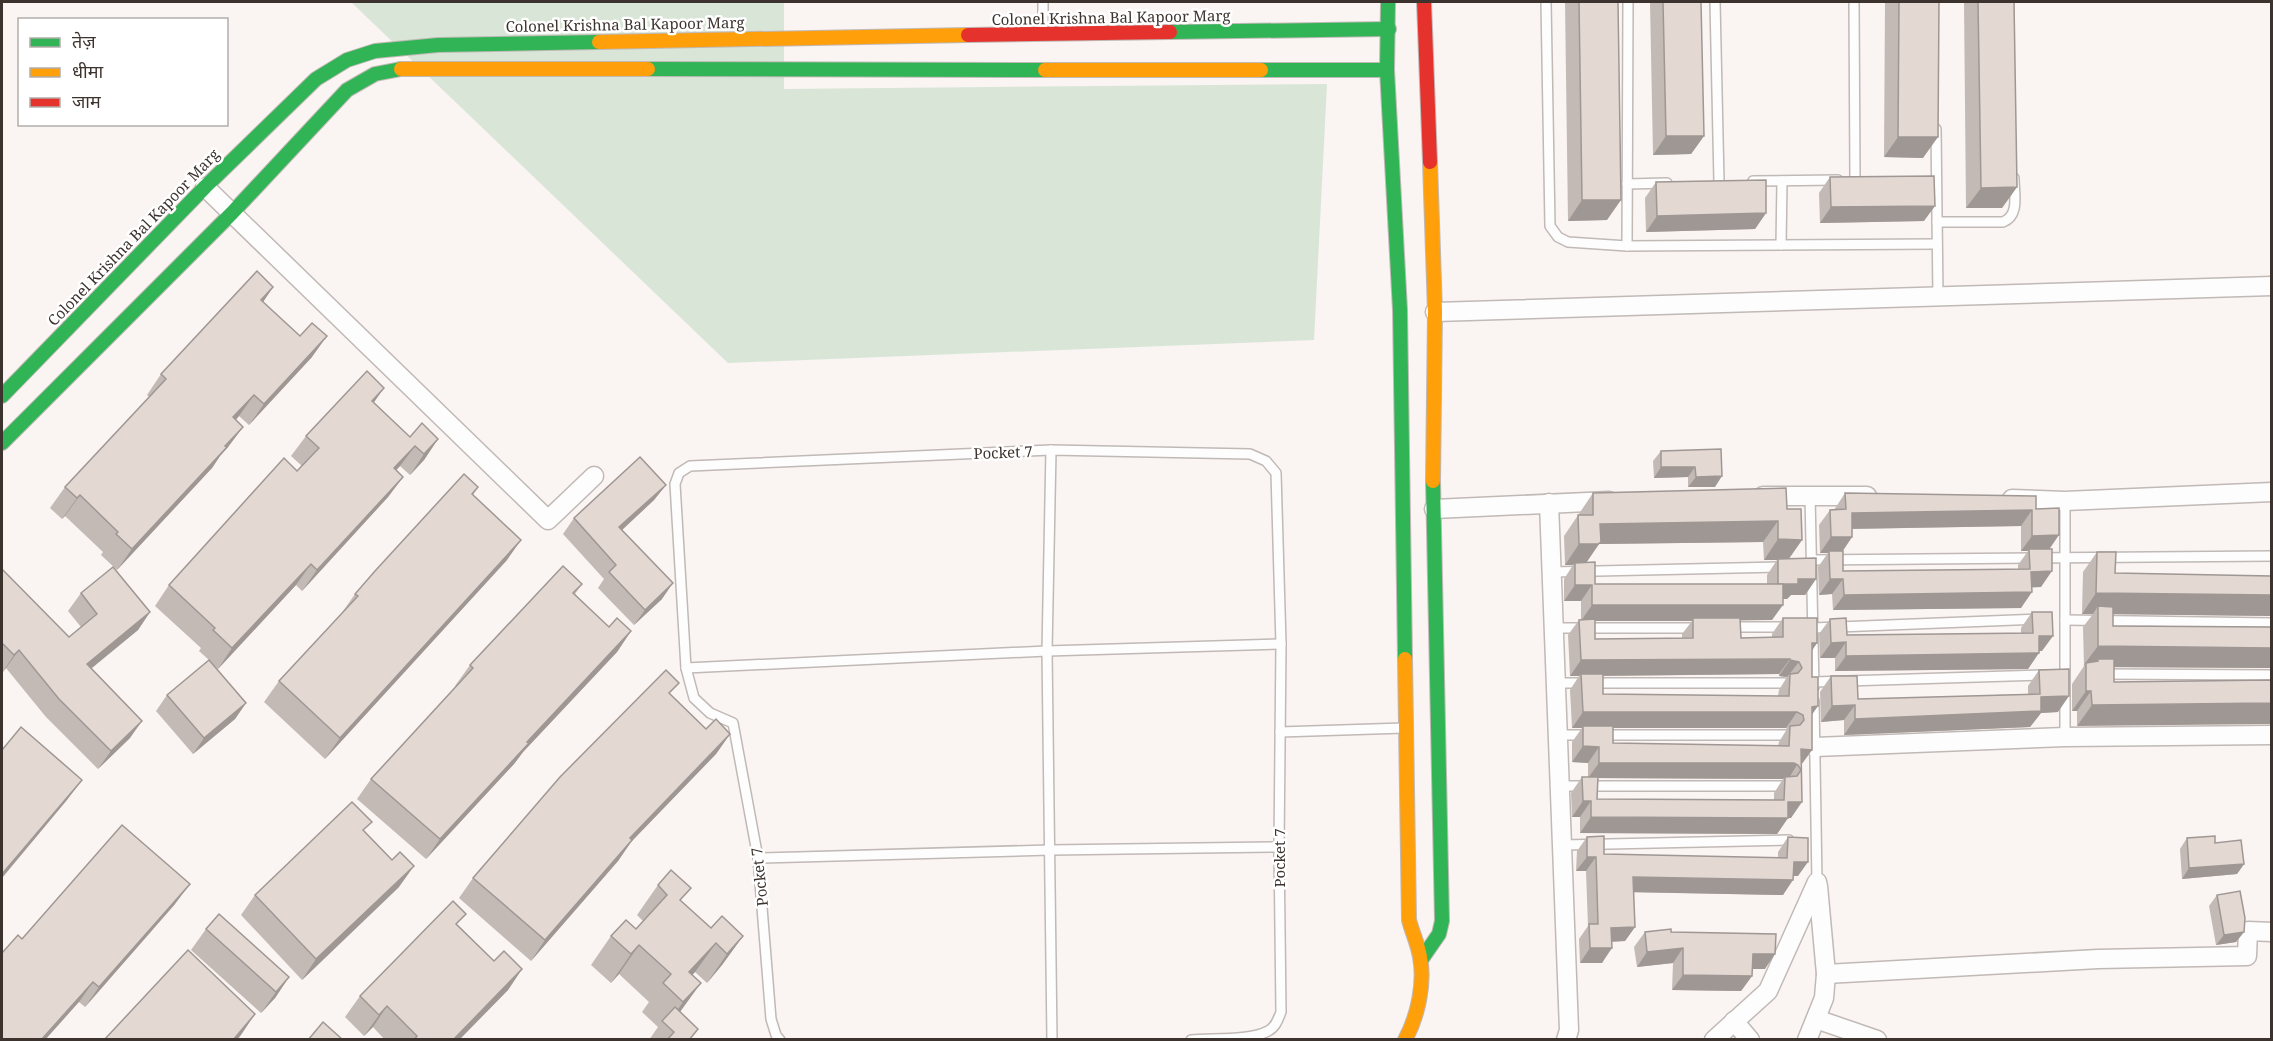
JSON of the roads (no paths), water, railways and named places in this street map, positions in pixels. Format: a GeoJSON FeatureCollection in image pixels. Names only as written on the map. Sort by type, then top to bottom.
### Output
{"type":"FeatureCollection","features":[{"type":"Feature","properties":{"kind":"street"},"geometry":{"type":"LineString","coordinates":[[1388,2],[1387,70],[1400,310],[1417,467],[1434,509],[1442,921],[1439,934],[1421,960]]}},
{"type":"Feature","properties":{"kind":"street"},"geometry":{"type":"LineString","coordinates":[[1405,1040],[1410,1032],[1418,1005],[1421,960],[1409,920],[1406,728],[1417,467],[1436,312],[1424,2]]}},
{"type":"Feature","properties":{"kind":"street","name":"Colonel Krishna Bal Kapoor Marg"},"geometry":{"type":"LineString","coordinates":[[2,396],[205,187],[316,79],[347,60],[375,51],[438,45],[1389,29]]}},
{"type":"Feature","properties":{"kind":"street"},"geometry":{"type":"LineString","coordinates":[[2,443],[232,213],[347,90],[375,74],[403,69],[1387,70]]}},
{"type":"Feature","properties":{"kind":"street"},"geometry":{"type":"LineString","coordinates":[[205,187],[548,520],[594,476]]}},
{"type":"Feature","properties":{"kind":"street"},"geometry":{"type":"LineString","coordinates":[[1397,260],[1433,256]]}},
{"type":"Feature","properties":{"kind":"street"},"geometry":{"type":"LineString","coordinates":[[1436,312],[2271,286]]}},
{"type":"Feature","properties":{"kind":"street"},"geometry":{"type":"LineString","coordinates":[[1995,499],[2065,501],[2271,492]]}},
{"type":"Feature","properties":{"kind":"street"},"geometry":{"type":"LineString","coordinates":[[1751,497],[1880,496]]}},
{"type":"Feature","properties":{"kind":"street"},"geometry":{"type":"LineString","coordinates":[[1434,509],[1632,500]]}},
{"type":"Feature","properties":{"kind":"street"},"geometry":{"type":"LineString","coordinates":[[1549,503],[1569,1030],[1566,1040]]}},
{"type":"Feature","properties":{"kind":"street"},"geometry":{"type":"LineString","coordinates":[[1815,747],[2065,736],[2271,735]]}},
{"type":"Feature","properties":{"kind":"street"},"geometry":{"type":"LineString","coordinates":[[1807,1040],[1824,998],[1826,974],[1817,882]]}},
{"type":"Feature","properties":{"kind":"street"},"geometry":{"type":"LineString","coordinates":[[1714,1040],[1768,991],[1817,882]]}},
{"type":"Feature","properties":{"kind":"street"},"geometry":{"type":"LineString","coordinates":[[1826,974],[2098,959],[2247,956],[2248,931],[2271,932]]}},
{"type":"Feature","properties":{"kind":"street"},"geometry":{"type":"LineString","coordinates":[[1816,1020],[1877,1040]]}},
{"type":"Feature","properties":{"kind":"street"},"geometry":{"type":"LineString","coordinates":[[1734,1021],[1750,1040]]}},
{"type":"Feature","properties":{"kind":"lane"},"geometry":{"type":"LineString","coordinates":[[1043,2],[1043,34]]}},
{"type":"Feature","properties":{"kind":"lane"},"geometry":{"type":"LineString","coordinates":[[1546,2],[1550,226],[1558,237],[1568,242],[1627,246],[1937,244]]}},
{"type":"Feature","properties":{"kind":"lane"},"geometry":{"type":"LineString","coordinates":[[1627,246],[1628,2]]}},
{"type":"Feature","properties":{"kind":"lane"},"geometry":{"type":"LineString","coordinates":[[1715,2],[1719,182]]}},
{"type":"Feature","properties":{"kind":"lane"},"geometry":{"type":"LineString","coordinates":[[1854,2],[1855,179]]}},
{"type":"Feature","properties":{"kind":"lane"},"geometry":{"type":"LineString","coordinates":[[1936,119],[1938,298]]}},
{"type":"Feature","properties":{"kind":"lane"},"geometry":{"type":"LineString","coordinates":[[1937,222],[2003,222],[2008,219],[2015,210],[2014,164]]}},
{"type":"Feature","properties":{"kind":"lane"},"geometry":{"type":"LineString","coordinates":[[1925,178],[1937,178]]}},
{"type":"Feature","properties":{"kind":"lane"},"geometry":{"type":"LineString","coordinates":[[1740,182],[1867,179]]}},
{"type":"Feature","properties":{"kind":"lane"},"geometry":{"type":"LineString","coordinates":[[1781,245],[1782,181]]}},
{"type":"Feature","properties":{"kind":"lane"},"geometry":{"type":"LineString","coordinates":[[1708,182],[1730,182]]}},
{"type":"Feature","properties":{"kind":"lane"},"geometry":{"type":"LineString","coordinates":[[1627,184],[1673,183]]}},
{"type":"Feature","properties":{"kind":"lane"},"geometry":{"type":"LineString","coordinates":[[1052,450],[1047,651],[1052,1040]]}},
{"type":"Feature","properties":{"kind":"lane","name":"Pocket 7"},"geometry":{"type":"LineString","coordinates":[[780,1040],[771,1019],[758,858],[733,723],[710,713],[694,698],[686,668],[675,484],[679,473],[690,466],[1052,450],[1250,454],[1266,461],[1276,473],[1281,644],[1279,848],[1281,1012],[1276,1024],[1268,1031],[1252,1036],[1191,1040]]}},
{"type":"Feature","properties":{"kind":"lane"},"geometry":{"type":"LineString","coordinates":[[1810,495],[1804,565],[1813,628],[1817,882]]}},
{"type":"Feature","properties":{"kind":"lane"},"geometry":{"type":"LineString","coordinates":[[2065,501],[2065,736]]}},
{"type":"Feature","properties":{"kind":"lane"},"geometry":{"type":"LineString","coordinates":[[1552,572],[2065,558],[2271,556]]}},
{"type":"Feature","properties":{"kind":"lane"},"geometry":{"type":"LineString","coordinates":[[1813,628],[2038,619]]}},
{"type":"Feature","properties":{"kind":"lane"},"geometry":{"type":"LineString","coordinates":[[2065,620],[2271,623]]}},
{"type":"Feature","properties":{"kind":"lane"},"geometry":{"type":"LineString","coordinates":[[1721,627],[1781,627]]}},
{"type":"Feature","properties":{"kind":"lane"},"geometry":{"type":"LineString","coordinates":[[1554,628],[1709,628]]}},
{"type":"Feature","properties":{"kind":"lane"},"geometry":{"type":"LineString","coordinates":[[686,668],[1047,651],[1281,644]]}},
{"type":"Feature","properties":{"kind":"lane"},"geometry":{"type":"LineString","coordinates":[[2065,673],[2076,673]]}},
{"type":"Feature","properties":{"kind":"lane"},"geometry":{"type":"LineString","coordinates":[[2088,673],[2271,675]]}},
{"type":"Feature","properties":{"kind":"lane"},"geometry":{"type":"LineString","coordinates":[[1814,682],[2044,675]]}},
{"type":"Feature","properties":{"kind":"lane"},"geometry":{"type":"LineString","coordinates":[[1556,683],[1785,683]]}},
{"type":"Feature","properties":{"kind":"lane"},"geometry":{"type":"LineString","coordinates":[[1280,732],[1406,728]]}},
{"type":"Feature","properties":{"kind":"lane"},"geometry":{"type":"LineString","coordinates":[[1558,735],[1786,735]]}},
{"type":"Feature","properties":{"kind":"lane"},"geometry":{"type":"LineString","coordinates":[[1561,786],[1783,786]]}},
{"type":"Feature","properties":{"kind":"lane"},"geometry":{"type":"LineString","coordinates":[[1563,845],[1789,840]]}},
{"type":"Feature","properties":{"kind":"lane"},"geometry":{"type":"LineString","coordinates":[[758,858],[1050,850],[1279,848]]}}]}
